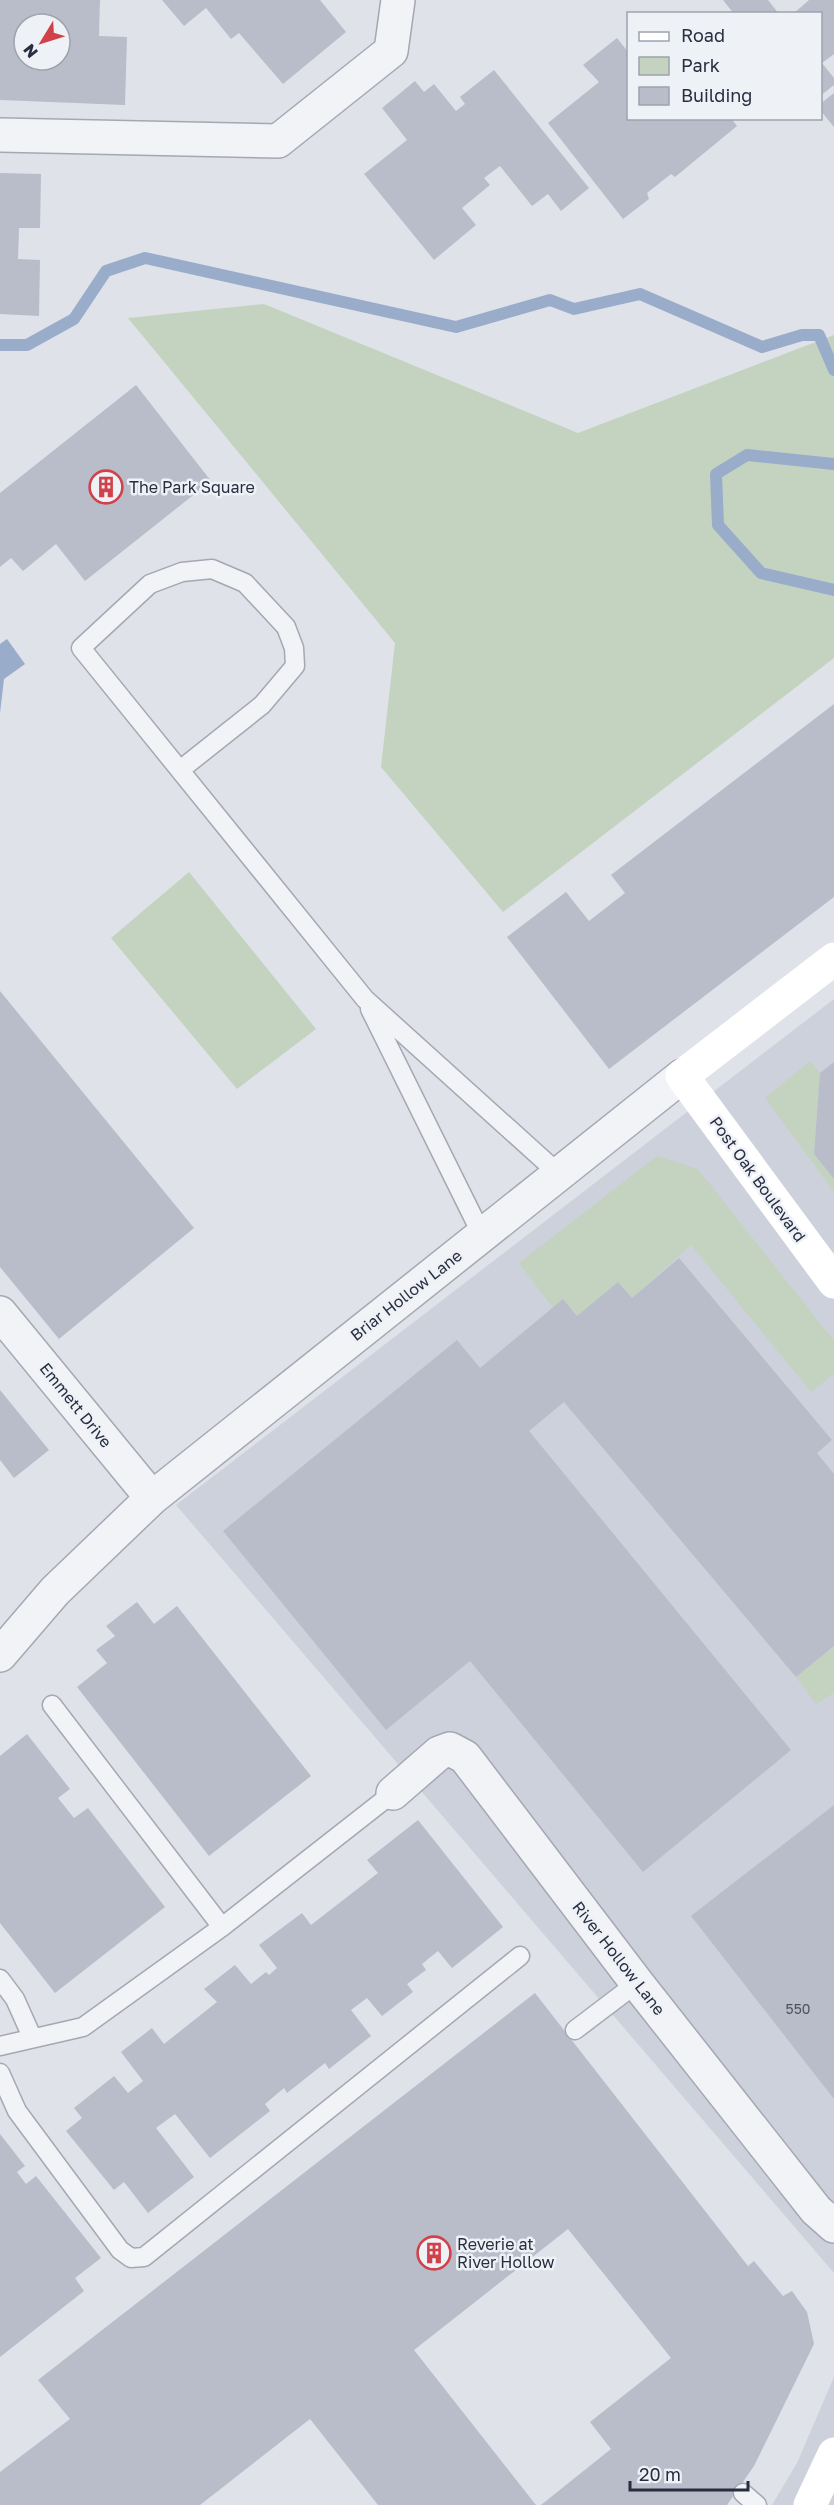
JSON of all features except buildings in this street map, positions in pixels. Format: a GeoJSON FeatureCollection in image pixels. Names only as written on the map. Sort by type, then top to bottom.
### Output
{"type":"FeatureCollection","features":[{"type":"Feature","properties":{"kind":"street"},"geometry":{"type":"LineString","coordinates":[[0,135],[278,141],[391,51],[398,0]]}},
{"type":"Feature","properties":{"kind":"street","name":"Briar Hollow Lane"},"geometry":{"type":"LineString","coordinates":[[0,1655],[55,1591],[152,1498],[682,1076],[834,959]]}},
{"type":"Feature","properties":{"kind":"street","name":"Post Oak Boulevard"},"geometry":{"type":"LineString","coordinates":[[682,1076],[834,1282]]}},
{"type":"Feature","properties":{"kind":"street","name":"Emmett Drive"},"geometry":{"type":"LineString","coordinates":[[0,1313],[152,1498]]}},
{"type":"Feature","properties":{"kind":"street","name":"River Hollow Lane"},"geometry":{"type":"LineString","coordinates":[[393,1793],[439,1753],[450,1749],[459,1752],[816,2210],[834,2226]]}},
{"type":"Feature","properties":{"kind":"street"},"geometry":{"type":"LineString","coordinates":[[810,2505],[834,2454]]}},
{"type":"Feature","properties":{"kind":"lane"},"geometry":{"type":"LineString","coordinates":[[180,770],[262,705],[295,666],[294,648],[286,627],[245,583],[212,569],[182,572],[150,584],[81,648],[365,999],[559,1174]]}},
{"type":"Feature","properties":{"kind":"lane"},"geometry":{"type":"LineString","coordinates":[[365,999],[482,1235]]}},
{"type":"Feature","properties":{"kind":"lane"},"geometry":{"type":"LineString","coordinates":[[52,1705],[222,1927]]}},
{"type":"Feature","properties":{"kind":"lane"},"geometry":{"type":"LineString","coordinates":[[0,2046],[83,2027],[222,1927],[393,1793]]}},
{"type":"Feature","properties":{"kind":"lane"},"geometry":{"type":"LineString","coordinates":[[0,2073],[16,2111],[120,2250],[131,2258],[144,2257],[520,1956]]}},
{"type":"Feature","properties":{"kind":"lane"},"geometry":{"type":"LineString","coordinates":[[0,1980],[15,1999],[33,2037]]}},
{"type":"Feature","properties":{"kind":"lane"},"geometry":{"type":"LineString","coordinates":[[575,2030],[637,1983]]}},
{"type":"Feature","properties":{"kind":"shaded area"},"geometry":{"type":"Polygon","coordinates":[[[834,999],[834,2273],[176,1505],[834,999]]]}},
{"type":"Feature","properties":{"kind":"shaded area"},"geometry":{"type":"Polygon","coordinates":[[[834,2377],[834,2505],[772,2505],[797,2463],[834,2377]]]}},
{"type":"Feature","properties":{"kind":"green space"},"geometry":{"type":"Polygon","coordinates":[[[264,304],[578,433],[834,335],[834,658],[503,912],[381,767],[395,643],[128,318],[264,304]]]}},
{"type":"Feature","properties":{"kind":"green space"},"geometry":{"type":"Polygon","coordinates":[[[189,872],[316,1029],[237,1089],[111,938],[189,872]]]}},
{"type":"Feature","properties":{"kind":"green space"},"geometry":{"type":"Polygon","coordinates":[[[810,1061],[820,1073],[814,1154],[834,1179],[834,1192],[765,1098],[810,1061]]]}},
{"type":"Feature","properties":{"kind":"green space"},"geometry":{"type":"Polygon","coordinates":[[[657,1156],[698,1169],[834,1341],[834,1374],[811,1392],[691,1245],[632,1298],[618,1282],[577,1316],[563,1299],[553,1308],[519,1263],[657,1156]]]}},
{"type":"Feature","properties":{"kind":"green space"},"geometry":{"type":"Polygon","coordinates":[[[834,1646],[834,1693],[816,1704],[796,1677],[834,1646]]]}},
{"type":"Feature","properties":{"kind":"water"},"geometry":{"type":"Polygon","coordinates":[[[7,639],[25,664],[4,679],[0,713],[0,644],[7,639]]]}},
{"type":"Feature","properties":{"kind":"waterway"},"geometry":{"type":"LineString","coordinates":[[0,345],[27,345],[74,319],[106,271],[145,258],[456,327],[550,300],[574,309],[640,294],[762,347],[802,335],[819,335],[834,370]]}},
{"type":"Feature","properties":{"kind":"waterway"},"geometry":{"type":"LineString","coordinates":[[834,464],[747,455],[716,474],[718,525],[761,573],[834,590]]}},
{"type":"Feature","properties":{"kind":"place","name":"The Park Square"},"geometry":{"type":"Point","coordinates":[106,487]}},
{"type":"Feature","properties":{"kind":"place","name":"Reverie at River Hollow"},"geometry":{"type":"Point","coordinates":[434,2253]}}]}
